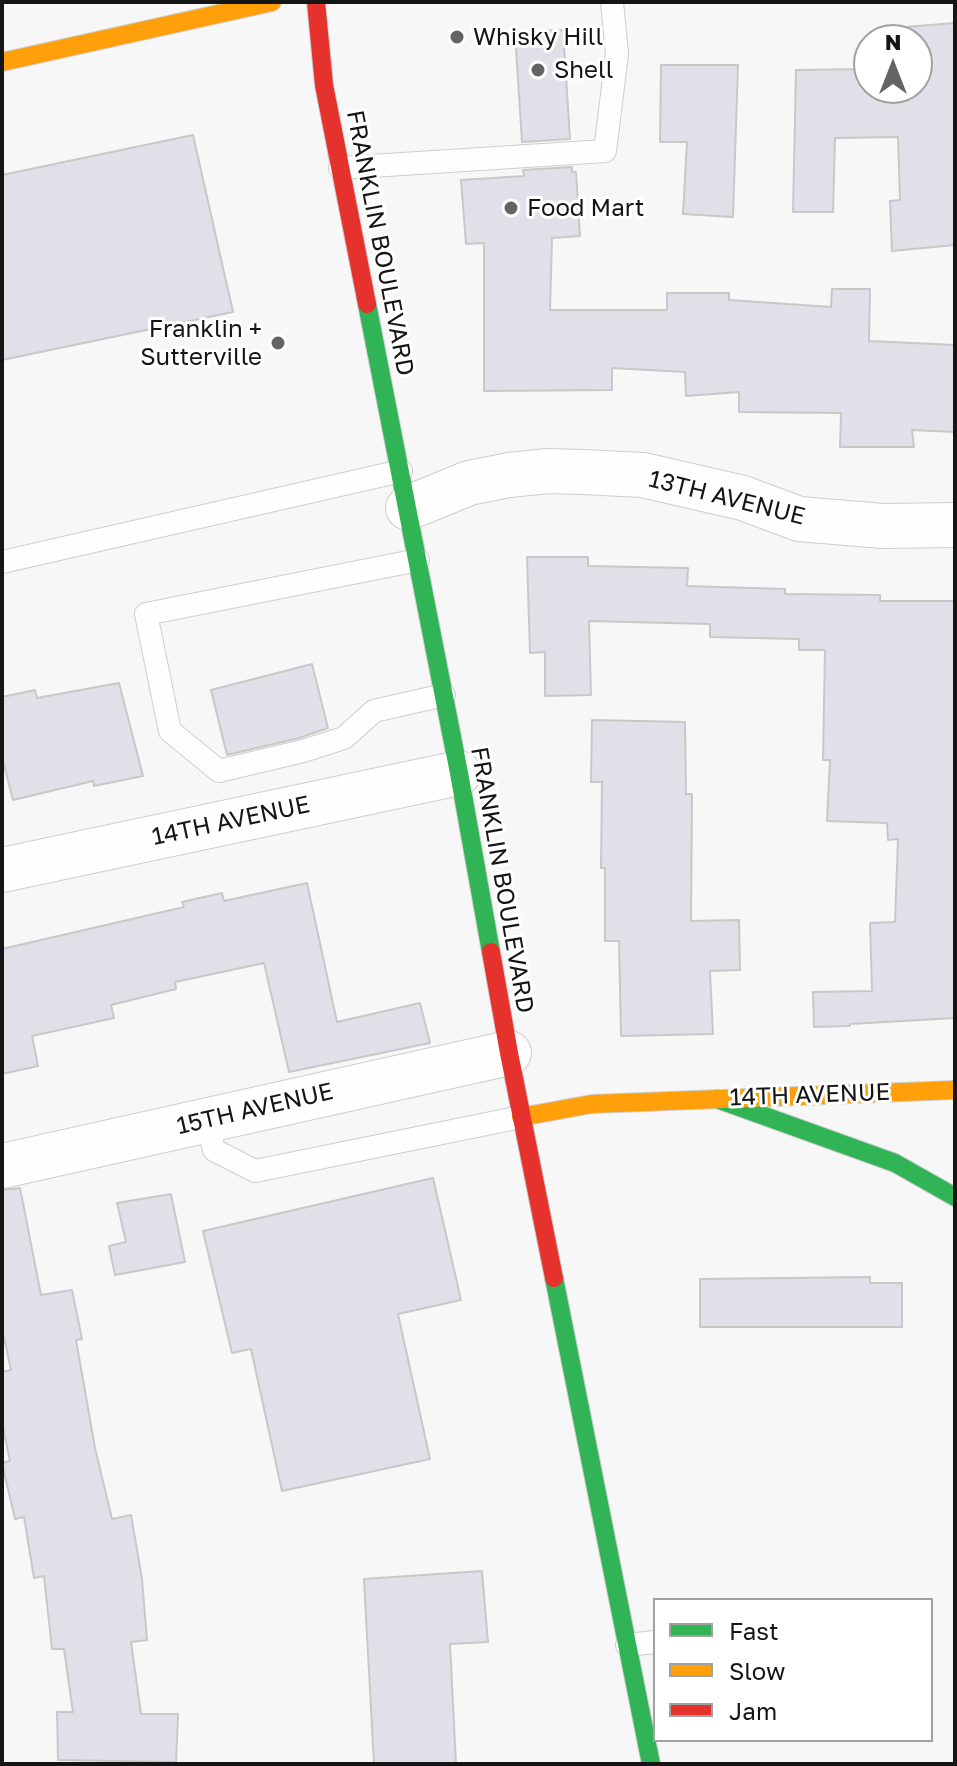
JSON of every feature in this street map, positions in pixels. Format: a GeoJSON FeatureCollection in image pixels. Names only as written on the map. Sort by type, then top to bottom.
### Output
{"type":"FeatureCollection","features":[{"type":"Feature","properties":{"kind":"main road"},"geometry":{"type":"LineString","coordinates":[[2,62],[272,2]]}},
{"type":"Feature","properties":{"kind":"main road","name":"FRANKLIN BOULEVARD"},"geometry":{"type":"LineString","coordinates":[[316,2],[324,85],[459,773],[521,1117],[651,1764]]}},
{"type":"Feature","properties":{"kind":"main road","name":"14TH AVENUE"},"geometry":{"type":"LineString","coordinates":[[521,1117],[592,1104],[955,1090]]}},
{"type":"Feature","properties":{"kind":"main road"},"geometry":{"type":"LineString","coordinates":[[717,1099],[895,1163],[955,1197]]}},
{"type":"Feature","properties":{"kind":"street","name":"13TH AVENUE"},"geometry":{"type":"LineString","coordinates":[[404,490],[535,473],[643,475],[743,498],[799,519],[883,526],[955,525]]}},
{"type":"Feature","properties":{"kind":"street","name":"14TH AVENUE"},"geometry":{"type":"LineString","coordinates":[[2,870],[459,773]]}},
{"type":"Feature","properties":{"kind":"street","name":"15TH AVENUE"},"geometry":{"type":"LineString","coordinates":[[2,1166],[509,1053]]}},
{"type":"Feature","properties":{"kind":"lane"},"geometry":{"type":"LineString","coordinates":[[340,168],[605,151],[617,54],[612,2]]}},
{"type":"Feature","properties":{"kind":"lane"},"geometry":{"type":"LineString","coordinates":[[2,562],[404,490]]}},
{"type":"Feature","properties":{"kind":"lane"},"geometry":{"type":"LineString","coordinates":[[418,560],[146,614],[170,731],[219,771],[344,738],[374,711],[444,695]]}},
{"type":"Feature","properties":{"kind":"lane"},"geometry":{"type":"LineString","coordinates":[[207,1120],[214,1150],[255,1171],[521,1117]]}},
{"type":"Feature","properties":{"kind":"lane"},"geometry":{"type":"LineString","coordinates":[[627,1645],[653,1642]]}},
{"type":"Feature","properties":{"kind":"building"},"geometry":{"type":"Polygon","coordinates":[[[955,23],[955,245],[892,251],[890,201],[900,200],[898,137],[835,138],[833,212],[793,212],[796,70],[853,69],[853,104],[933,104],[933,25],[955,23]]]}},
{"type":"Feature","properties":{"kind":"building"},"geometry":{"type":"Polygon","coordinates":[[[563,30],[570,139],[522,142],[515,32],[563,30]]]}},
{"type":"Feature","properties":{"kind":"building"},"geometry":{"type":"Polygon","coordinates":[[[661,65],[738,65],[733,217],[683,214],[687,142],[660,142],[661,65]]]}},
{"type":"Feature","properties":{"kind":"building"},"geometry":{"type":"Polygon","coordinates":[[[193,135],[233,312],[2,360],[2,175],[193,135]]]}},
{"type":"Feature","properties":{"kind":"building"},"geometry":{"type":"Polygon","coordinates":[[[572,167],[572,172],[576,172],[580,236],[552,238],[550,310],[667,310],[667,293],[729,293],[729,300],[831,307],[832,289],[870,289],[869,341],[955,345],[955,432],[912,430],[914,447],[840,447],[841,413],[739,412],[739,392],[686,396],[685,372],[612,368],[612,390],[484,391],[484,243],[466,244],[461,180],[524,176],[523,170],[572,167]]]}},
{"type":"Feature","properties":{"kind":"building"},"geometry":{"type":"Polygon","coordinates":[[[527,557],[588,557],[588,566],[688,568],[687,586],[785,589],[785,594],[880,595],[880,601],[955,601],[955,1018],[814,1027],[813,992],[872,991],[870,923],[895,922],[898,839],[888,840],[887,823],[827,821],[830,760],[823,760],[825,650],[799,650],[799,639],[710,637],[710,624],[589,621],[591,695],[545,696],[545,652],[530,653],[527,557]]]}},
{"type":"Feature","properties":{"kind":"building"},"geometry":{"type":"Polygon","coordinates":[[[312,664],[328,728],[227,755],[211,690],[312,664]]]}},
{"type":"Feature","properties":{"kind":"building"},"geometry":{"type":"Polygon","coordinates":[[[119,683],[143,776],[94,786],[93,781],[13,800],[2,757],[2,697],[35,690],[37,698],[119,683]]]}},
{"type":"Feature","properties":{"kind":"building"},"geometry":{"type":"Polygon","coordinates":[[[592,720],[685,722],[686,794],[692,794],[691,921],[739,920],[740,970],[710,971],[713,1034],[621,1036],[619,941],[605,941],[605,868],[601,868],[602,782],[591,782],[592,720]]]}},
{"type":"Feature","properties":{"kind":"building"},"geometry":{"type":"Polygon","coordinates":[[[307,883],[337,1022],[420,1003],[430,1043],[289,1072],[264,963],[175,982],[176,989],[111,1005],[114,1018],[32,1036],[38,1066],[2,1074],[2,949],[184,907],[182,902],[222,893],[224,901],[307,883]]]}},
{"type":"Feature","properties":{"kind":"building"},"geometry":{"type":"Polygon","coordinates":[[[433,1178],[461,1300],[398,1314],[430,1459],[282,1491],[251,1349],[232,1353],[203,1231],[433,1178]]]}},
{"type":"Feature","properties":{"kind":"building"},"geometry":{"type":"Polygon","coordinates":[[[20,1188],[41,1295],[72,1290],[82,1339],[76,1340],[95,1448],[112,1519],[131,1515],[142,1579],[147,1640],[131,1642],[141,1714],[178,1714],[176,1762],[58,1760],[57,1712],[73,1712],[64,1649],[52,1649],[44,1576],[34,1578],[24,1517],[15,1519],[2,1463],[10,1461],[2,1423],[2,1372],[11,1370],[2,1328],[2,1190],[20,1188]]]}},
{"type":"Feature","properties":{"kind":"building"},"geometry":{"type":"Polygon","coordinates":[[[171,1194],[185,1262],[115,1275],[109,1246],[126,1242],[117,1203],[171,1194]]]}},
{"type":"Feature","properties":{"kind":"building"},"geometry":{"type":"Polygon","coordinates":[[[870,1277],[870,1283],[902,1283],[902,1327],[700,1327],[700,1279],[870,1277]]]}},
{"type":"Feature","properties":{"kind":"building"},"geometry":{"type":"Polygon","coordinates":[[[482,1571],[488,1642],[450,1644],[456,1764],[374,1764],[364,1579],[482,1571]]]}},
{"type":"Feature","properties":{"kind":"traffic: fast"},"geometry":{"type":"LineString","coordinates":[[367,304],[491,952]]}},
{"type":"Feature","properties":{"kind":"traffic: fast"},"geometry":{"type":"LineString","coordinates":[[717,1099],[895,1163],[955,1197]]}},
{"type":"Feature","properties":{"kind":"traffic: fast"},"geometry":{"type":"LineString","coordinates":[[554,1278],[651,1764]]}},
{"type":"Feature","properties":{"kind":"traffic: slow"},"geometry":{"type":"LineString","coordinates":[[2,62],[272,2]]}},
{"type":"Feature","properties":{"kind":"traffic: slow"},"geometry":{"type":"LineString","coordinates":[[521,1117],[592,1104],[955,1090]]}},
{"type":"Feature","properties":{"kind":"traffic: jam"},"geometry":{"type":"LineString","coordinates":[[316,2],[324,85],[367,304]]}},
{"type":"Feature","properties":{"kind":"traffic: jam"},"geometry":{"type":"LineString","coordinates":[[491,952],[554,1278]]}},
{"type":"Feature","properties":{"kind":"place","name":"Whisky Hill"},"geometry":{"type":"Point","coordinates":[457,37]}},
{"type":"Feature","properties":{"kind":"place","name":"Shell"},"geometry":{"type":"Point","coordinates":[538,70]}},
{"type":"Feature","properties":{"kind":"place","name":"Food Mart"},"geometry":{"type":"Point","coordinates":[511,208]}},
{"type":"Feature","properties":{"kind":"place","name":"Franklin + Sutterville"},"geometry":{"type":"Point","coordinates":[278,343]}}]}
